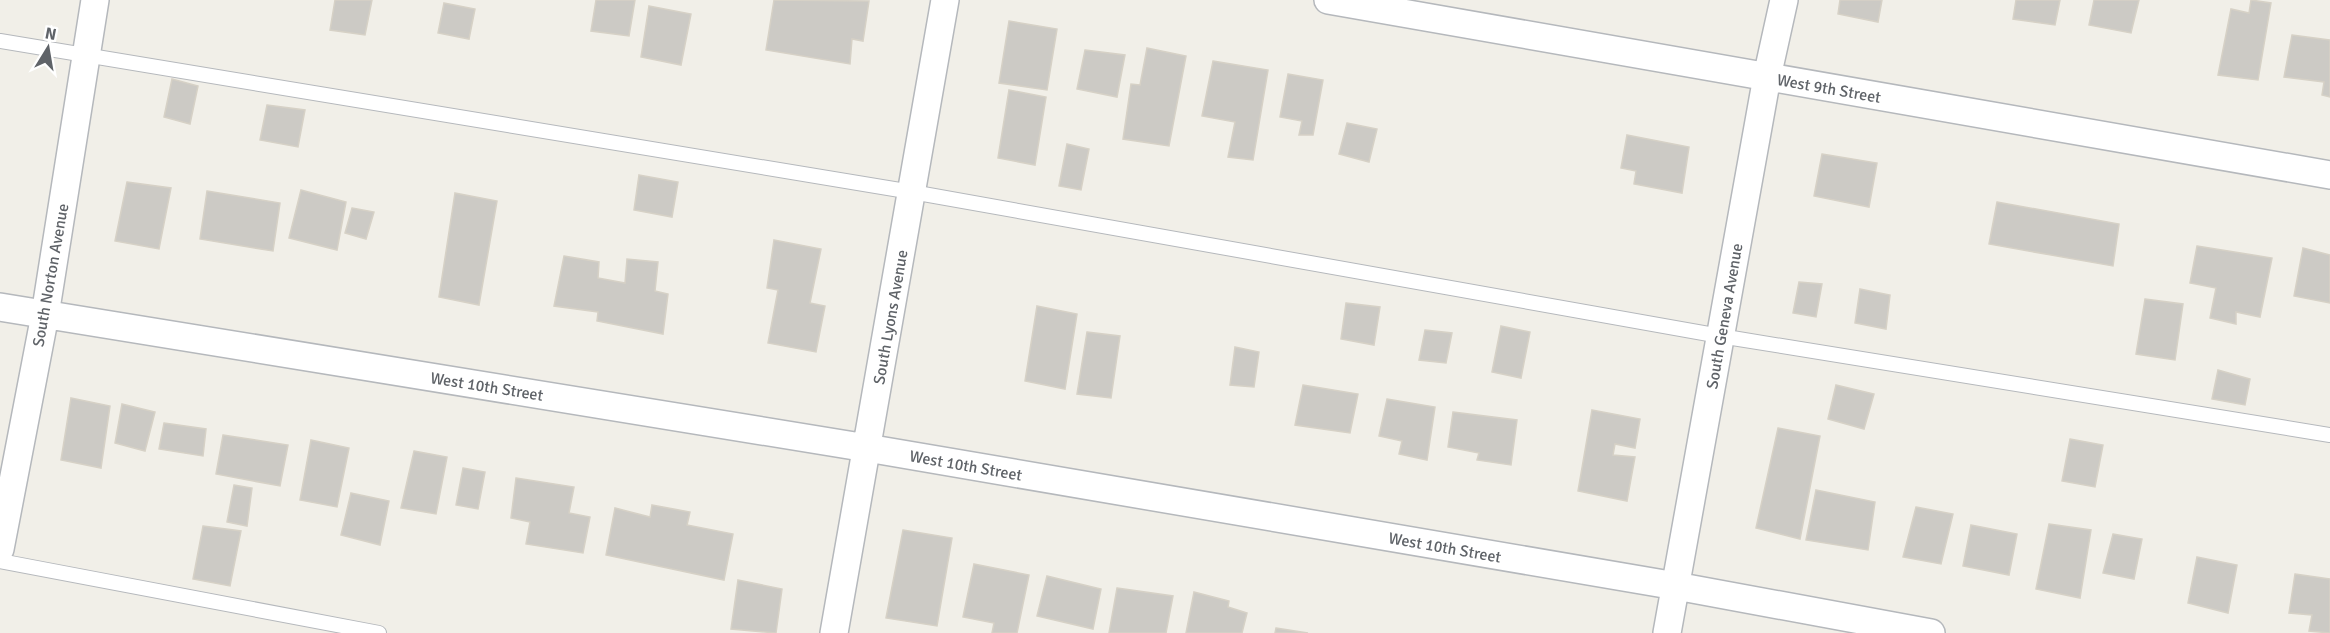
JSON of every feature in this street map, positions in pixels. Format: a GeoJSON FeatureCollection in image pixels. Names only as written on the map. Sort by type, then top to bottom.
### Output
{"type":"FeatureCollection","features":[{"type":"Feature","properties":{"kind":"street","name":"South Norton Avenue"},"geometry":{"type":"LineString","coordinates":[[0,549],[45,315],[95,0]]}},
{"type":"Feature","properties":{"kind":"street","name":"South Lyons Avenue"},"geometry":{"type":"LineString","coordinates":[[834,633],[945,0]]}},
{"type":"Feature","properties":{"kind":"street","name":"West 9th Street"},"geometry":{"type":"LineString","coordinates":[[1328,0],[2330,175]]}},
{"type":"Feature","properties":{"kind":"street","name":"South Geneva Avenue"},"geometry":{"type":"LineString","coordinates":[[1667,633],[1767,77],[1784,0]]}},
{"type":"Feature","properties":{"kind":"street","name":"West 10th Street"},"geometry":{"type":"LineString","coordinates":[[0,307],[867,448],[1676,586],[1931,633]]}},
{"type":"Feature","properties":{"kind":"lane"},"geometry":{"type":"LineString","coordinates":[[0,40],[912,192],[1720,336],[2330,435]]}},
{"type":"Feature","properties":{"kind":"lane"},"geometry":{"type":"LineString","coordinates":[[0,561],[379,633]]}},
{"type":"Feature","properties":{"kind":"building"},"geometry":{"type":"Polygon","coordinates":[[[335,0],[372,0],[365,35],[330,30],[335,0]]]}},
{"type":"Feature","properties":{"kind":"building"},"geometry":{"type":"Polygon","coordinates":[[[596,0],[635,0],[629,36],[591,31],[596,0]]]}},
{"type":"Feature","properties":{"kind":"building"},"geometry":{"type":"Polygon","coordinates":[[[774,0],[869,1],[863,41],[852,39],[850,64],[766,50],[774,0]]]}},
{"type":"Feature","properties":{"kind":"building"},"geometry":{"type":"Polygon","coordinates":[[[1840,0],[1882,0],[1878,22],[1838,14],[1840,0]]]}},
{"type":"Feature","properties":{"kind":"building"},"geometry":{"type":"Polygon","coordinates":[[[2016,0],[2060,0],[2055,25],[2013,19],[2016,0]]]}},
{"type":"Feature","properties":{"kind":"building"},"geometry":{"type":"Polygon","coordinates":[[[2094,0],[2139,0],[2131,33],[2089,25],[2094,0]]]}},
{"type":"Feature","properties":{"kind":"building"},"geometry":{"type":"Polygon","coordinates":[[[2251,0],[2271,3],[2258,80],[2218,75],[2231,9],[2249,13],[2251,0]]]}},
{"type":"Feature","properties":{"kind":"building"},"geometry":{"type":"Polygon","coordinates":[[[444,3],[475,9],[469,39],[438,33],[444,3]]]}},
{"type":"Feature","properties":{"kind":"building"},"geometry":{"type":"Polygon","coordinates":[[[649,6],[691,14],[681,65],[641,57],[649,6]]]}},
{"type":"Feature","properties":{"kind":"building"},"geometry":{"type":"Polygon","coordinates":[[[1009,21],[1057,29],[1047,90],[999,83],[1009,21]]]}},
{"type":"Feature","properties":{"kind":"building"},"geometry":{"type":"Polygon","coordinates":[[[2292,35],[2330,40],[2330,97],[2322,95],[2324,82],[2284,77],[2292,35]]]}},
{"type":"Feature","properties":{"kind":"building"},"geometry":{"type":"Polygon","coordinates":[[[1147,48],[1186,56],[1169,146],[1123,139],[1131,84],[1140,85],[1147,48]]]}},
{"type":"Feature","properties":{"kind":"building"},"geometry":{"type":"Polygon","coordinates":[[[1085,50],[1125,55],[1117,97],[1077,89],[1085,50]]]}},
{"type":"Feature","properties":{"kind":"building"},"geometry":{"type":"Polygon","coordinates":[[[1213,61],[1268,70],[1253,160],[1228,157],[1235,122],[1202,116],[1213,61]]]}},
{"type":"Feature","properties":{"kind":"building"},"geometry":{"type":"Polygon","coordinates":[[[1288,74],[1323,80],[1313,135],[1299,135],[1302,121],[1280,117],[1288,74]]]}},
{"type":"Feature","properties":{"kind":"building"},"geometry":{"type":"Polygon","coordinates":[[[172,79],[198,86],[190,124],[164,117],[172,79]]]}},
{"type":"Feature","properties":{"kind":"building"},"geometry":{"type":"Polygon","coordinates":[[[1009,90],[1046,97],[1035,165],[998,158],[1009,90]]]}},
{"type":"Feature","properties":{"kind":"building"},"geometry":{"type":"Polygon","coordinates":[[[267,105],[305,110],[298,147],[260,140],[267,105]]]}},
{"type":"Feature","properties":{"kind":"building"},"geometry":{"type":"Polygon","coordinates":[[[1347,123],[1377,129],[1369,162],[1339,154],[1347,123]]]}},
{"type":"Feature","properties":{"kind":"building"},"geometry":{"type":"Polygon","coordinates":[[[1627,135],[1689,147],[1682,193],[1634,184],[1636,171],[1621,168],[1627,135]]]}},
{"type":"Feature","properties":{"kind":"building"},"geometry":{"type":"Polygon","coordinates":[[[1067,144],[1089,149],[1081,190],[1059,186],[1067,144]]]}},
{"type":"Feature","properties":{"kind":"building"},"geometry":{"type":"Polygon","coordinates":[[[1822,154],[1877,163],[1869,207],[1814,196],[1822,154]]]}},
{"type":"Feature","properties":{"kind":"building"},"geometry":{"type":"Polygon","coordinates":[[[639,175],[678,182],[672,217],[634,210],[639,175]]]}},
{"type":"Feature","properties":{"kind":"building"},"geometry":{"type":"Polygon","coordinates":[[[127,182],[171,188],[159,249],[115,241],[127,182]]]}},
{"type":"Feature","properties":{"kind":"building"},"geometry":{"type":"Polygon","coordinates":[[[301,190],[346,202],[337,250],[289,238],[301,190]]]}},
{"type":"Feature","properties":{"kind":"building"},"geometry":{"type":"Polygon","coordinates":[[[207,191],[280,203],[273,251],[200,239],[207,191]]]}},
{"type":"Feature","properties":{"kind":"building"},"geometry":{"type":"Polygon","coordinates":[[[455,193],[497,201],[479,305],[439,297],[455,193]]]}},
{"type":"Feature","properties":{"kind":"building"},"geometry":{"type":"Polygon","coordinates":[[[1997,202],[2119,224],[2113,266],[1989,244],[1997,202]]]}},
{"type":"Feature","properties":{"kind":"building"},"geometry":{"type":"Polygon","coordinates":[[[352,208],[374,212],[366,239],[345,233],[352,208]]]}},
{"type":"Feature","properties":{"kind":"building"},"geometry":{"type":"Polygon","coordinates":[[[774,240],[821,249],[810,303],[825,306],[816,352],[768,343],[778,290],[767,288],[774,240]]]}},
{"type":"Feature","properties":{"kind":"building"},"geometry":{"type":"Polygon","coordinates":[[[2197,246],[2272,258],[2260,317],[2236,312],[2236,324],[2210,318],[2216,288],[2190,283],[2197,246]]]}},
{"type":"Feature","properties":{"kind":"building"},"geometry":{"type":"Polygon","coordinates":[[[2303,248],[2330,255],[2330,303],[2294,296],[2303,248]]]}},
{"type":"Feature","properties":{"kind":"building"},"geometry":{"type":"Polygon","coordinates":[[[564,256],[599,262],[598,278],[625,283],[627,259],[658,262],[655,291],[668,294],[663,334],[597,321],[598,312],[554,306],[564,256]]]}},
{"type":"Feature","properties":{"kind":"building"},"geometry":{"type":"Polygon","coordinates":[[[1799,282],[1822,284],[1816,317],[1793,313],[1799,282]]]}},
{"type":"Feature","properties":{"kind":"building"},"geometry":{"type":"Polygon","coordinates":[[[1860,289],[1890,295],[1886,329],[1855,323],[1860,289]]]}},
{"type":"Feature","properties":{"kind":"building"},"geometry":{"type":"Polygon","coordinates":[[[2145,299],[2183,304],[2175,360],[2136,354],[2145,299]]]}},
{"type":"Feature","properties":{"kind":"building"},"geometry":{"type":"Polygon","coordinates":[[[1346,303],[1380,307],[1374,345],[1341,339],[1346,303]]]}},
{"type":"Feature","properties":{"kind":"building"},"geometry":{"type":"Polygon","coordinates":[[[1037,306],[1077,314],[1065,389],[1025,381],[1037,306]]]}},
{"type":"Feature","properties":{"kind":"building"},"geometry":{"type":"Polygon","coordinates":[[[1501,326],[1530,332],[1521,378],[1492,372],[1501,326]]]}},
{"type":"Feature","properties":{"kind":"building"},"geometry":{"type":"Polygon","coordinates":[[[1425,330],[1452,333],[1446,363],[1419,360],[1425,330]]]}},
{"type":"Feature","properties":{"kind":"building"},"geometry":{"type":"Polygon","coordinates":[[[1087,332],[1120,336],[1111,398],[1077,394],[1087,332]]]}},
{"type":"Feature","properties":{"kind":"building"},"geometry":{"type":"Polygon","coordinates":[[[1235,347],[1259,352],[1254,387],[1230,385],[1235,347]]]}},
{"type":"Feature","properties":{"kind":"building"},"geometry":{"type":"Polygon","coordinates":[[[2218,370],[2250,379],[2245,405],[2212,399],[2218,370]]]}},
{"type":"Feature","properties":{"kind":"building"},"geometry":{"type":"Polygon","coordinates":[[[1303,385],[1358,394],[1350,433],[1295,425],[1303,385]]]}},
{"type":"Feature","properties":{"kind":"building"},"geometry":{"type":"Polygon","coordinates":[[[1836,385],[1874,394],[1864,429],[1828,419],[1836,385]]]}},
{"type":"Feature","properties":{"kind":"building"},"geometry":{"type":"Polygon","coordinates":[[[71,398],[110,406],[101,468],[61,460],[71,398]]]}},
{"type":"Feature","properties":{"kind":"building"},"geometry":{"type":"Polygon","coordinates":[[[1387,399],[1435,407],[1427,460],[1399,454],[1402,441],[1379,436],[1387,399]]]}},
{"type":"Feature","properties":{"kind":"building"},"geometry":{"type":"Polygon","coordinates":[[[122,404],[155,412],[145,451],[115,443],[122,404]]]}},
{"type":"Feature","properties":{"kind":"building"},"geometry":{"type":"Polygon","coordinates":[[[1592,410],[1640,419],[1635,448],[1615,444],[1613,455],[1635,457],[1627,501],[1578,491],[1592,410]]]}},
{"type":"Feature","properties":{"kind":"building"},"geometry":{"type":"Polygon","coordinates":[[[1453,412],[1517,420],[1511,465],[1477,460],[1479,453],[1448,447],[1453,412]]]}},
{"type":"Feature","properties":{"kind":"building"},"geometry":{"type":"Polygon","coordinates":[[[164,423],[206,429],[203,456],[159,449],[164,423]]]}},
{"type":"Feature","properties":{"kind":"building"},"geometry":{"type":"Polygon","coordinates":[[[1778,428],[1820,436],[1800,539],[1756,528],[1778,428]]]}},
{"type":"Feature","properties":{"kind":"building"},"geometry":{"type":"Polygon","coordinates":[[[223,435],[288,445],[280,486],[216,474],[223,435]]]}},
{"type":"Feature","properties":{"kind":"building"},"geometry":{"type":"Polygon","coordinates":[[[2070,439],[2103,445],[2095,487],[2062,481],[2070,439]]]}},
{"type":"Feature","properties":{"kind":"building"},"geometry":{"type":"Polygon","coordinates":[[[311,440],[349,448],[337,507],[300,500],[311,440]]]}},
{"type":"Feature","properties":{"kind":"building"},"geometry":{"type":"Polygon","coordinates":[[[414,451],[447,457],[436,514],[401,508],[414,451]]]}},
{"type":"Feature","properties":{"kind":"building"},"geometry":{"type":"Polygon","coordinates":[[[463,468],[485,472],[478,509],[456,505],[463,468]]]}},
{"type":"Feature","properties":{"kind":"building"},"geometry":{"type":"Polygon","coordinates":[[[516,478],[574,487],[569,513],[590,517],[583,553],[526,544],[530,522],[511,518],[516,478]]]}},
{"type":"Feature","properties":{"kind":"building"},"geometry":{"type":"Polygon","coordinates":[[[234,485],[252,488],[247,526],[227,522],[234,485]]]}},
{"type":"Feature","properties":{"kind":"building"},"geometry":{"type":"Polygon","coordinates":[[[1816,490],[1875,502],[1868,550],[1806,540],[1816,490]]]}},
{"type":"Feature","properties":{"kind":"building"},"geometry":{"type":"Polygon","coordinates":[[[351,493],[389,501],[380,545],[341,535],[351,493]]]}},
{"type":"Feature","properties":{"kind":"building"},"geometry":{"type":"Polygon","coordinates":[[[652,505],[690,512],[687,525],[733,534],[724,580],[606,555],[615,508],[650,517],[652,505]]]}},
{"type":"Feature","properties":{"kind":"building"},"geometry":{"type":"Polygon","coordinates":[[[1916,507],[1953,514],[1941,564],[1903,557],[1916,507]]]}},
{"type":"Feature","properties":{"kind":"building"},"geometry":{"type":"Polygon","coordinates":[[[2049,524],[2091,530],[2080,598],[2036,589],[2049,524]]]}},
{"type":"Feature","properties":{"kind":"building"},"geometry":{"type":"Polygon","coordinates":[[[1971,525],[2017,534],[2009,575],[1963,566],[1971,525]]]}},
{"type":"Feature","properties":{"kind":"building"},"geometry":{"type":"Polygon","coordinates":[[[203,526],[241,531],[230,586],[193,579],[203,526]]]}},
{"type":"Feature","properties":{"kind":"building"},"geometry":{"type":"Polygon","coordinates":[[[903,530],[952,538],[937,626],[886,618],[903,530]]]}},
{"type":"Feature","properties":{"kind":"building"},"geometry":{"type":"Polygon","coordinates":[[[2113,534],[2142,539],[2134,579],[2103,573],[2113,534]]]}},
{"type":"Feature","properties":{"kind":"building"},"geometry":{"type":"Polygon","coordinates":[[[2197,557],[2237,565],[2228,613],[2188,603],[2197,557]]]}},
{"type":"Feature","properties":{"kind":"building"},"geometry":{"type":"Polygon","coordinates":[[[974,564],[1029,575],[1017,633],[992,633],[994,623],[963,617],[974,564]]]}},
{"type":"Feature","properties":{"kind":"building"},"geometry":{"type":"Polygon","coordinates":[[[2295,574],[2330,579],[2330,633],[2309,631],[2312,615],[2289,613],[2295,574]]]}},
{"type":"Feature","properties":{"kind":"building"},"geometry":{"type":"Polygon","coordinates":[[[1047,576],[1101,589],[1093,629],[1037,616],[1047,576]]]}},
{"type":"Feature","properties":{"kind":"building"},"geometry":{"type":"Polygon","coordinates":[[[738,580],[782,589],[776,633],[731,629],[738,580]]]}},
{"type":"Feature","properties":{"kind":"building"},"geometry":{"type":"Polygon","coordinates":[[[1117,588],[1173,596],[1166,633],[1109,633],[1117,588]]]}},
{"type":"Feature","properties":{"kind":"building"},"geometry":{"type":"Polygon","coordinates":[[[1194,592],[1229,601],[1228,607],[1247,613],[1242,633],[1186,633],[1194,592]]]}},
{"type":"Feature","properties":{"kind":"building"},"geometry":{"type":"Polygon","coordinates":[[[1276,628],[1308,633],[1275,633],[1276,628]]]}}]}
